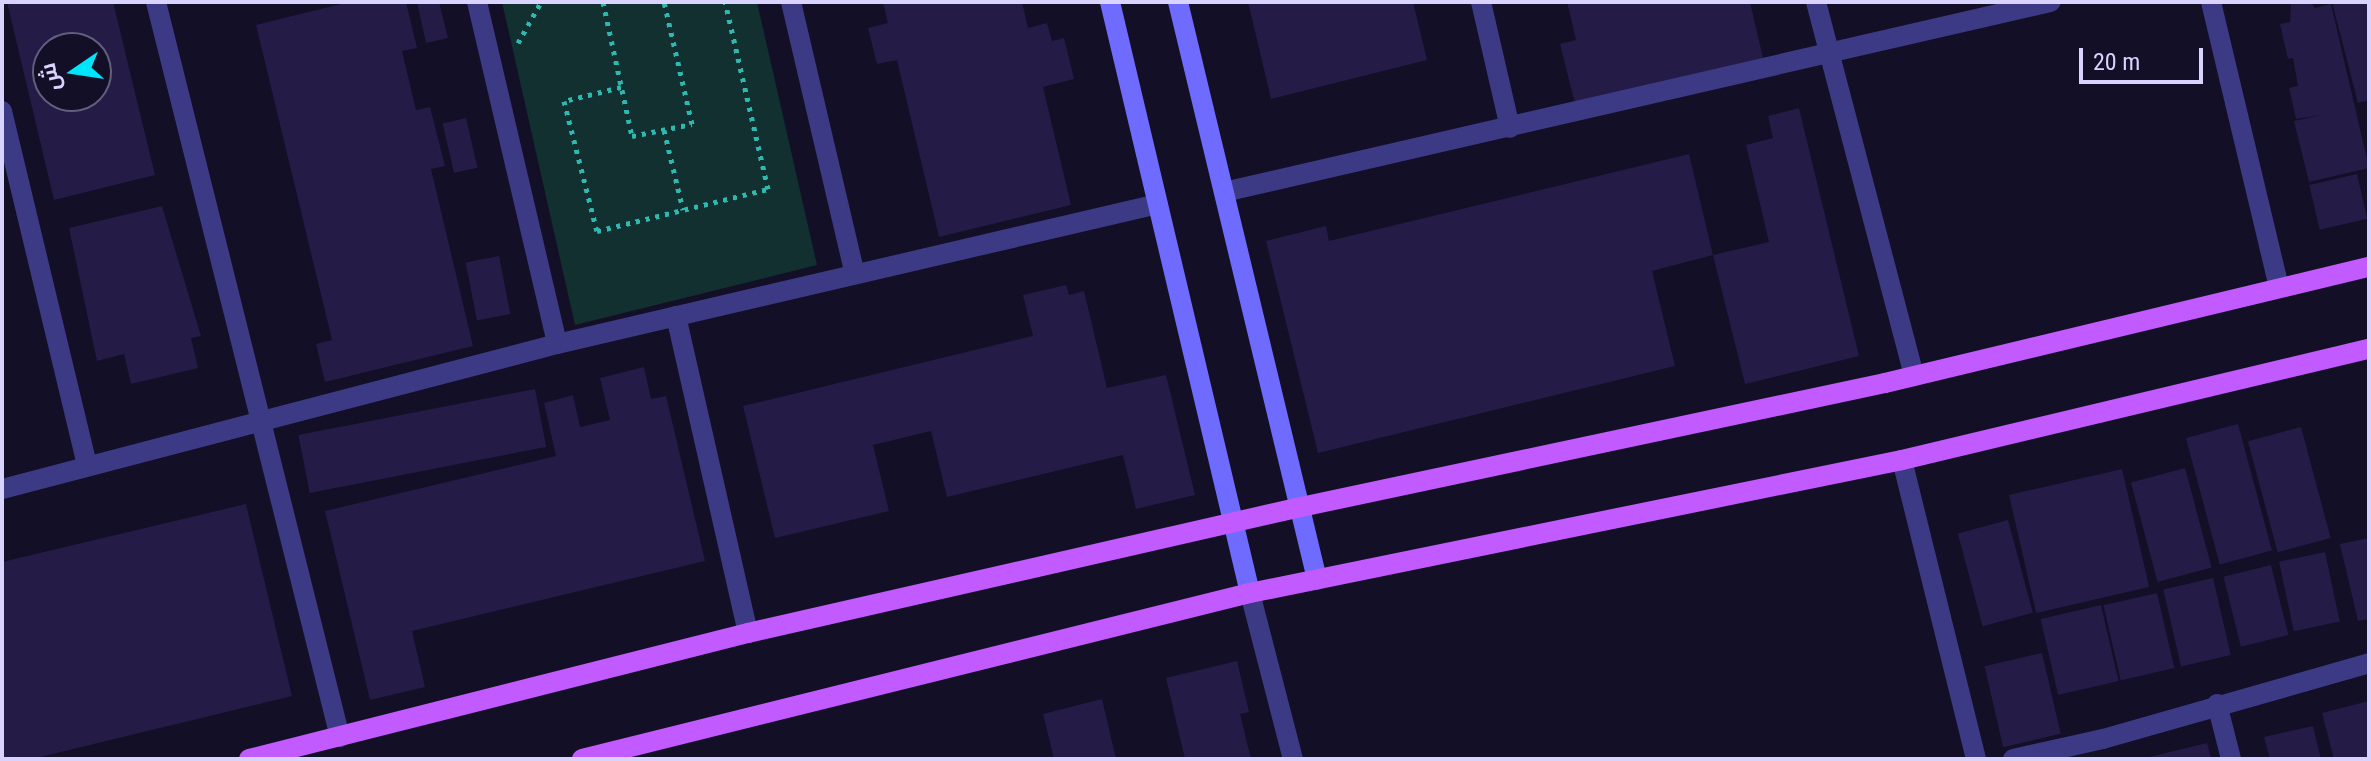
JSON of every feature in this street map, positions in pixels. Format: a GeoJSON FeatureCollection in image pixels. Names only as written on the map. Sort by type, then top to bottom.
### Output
{"type":"FeatureCollection","features":[{"type":"Feature","properties":{"kind":"main road"},"geometry":{"type":"LineString","coordinates":[[1110,2],[1250,593]]}},
{"type":"Feature","properties":{"kind":"main road"},"geometry":{"type":"LineString","coordinates":[[1178,2],[1317,579]]}},
{"type":"Feature","properties":{"kind":"main road"},"geometry":{"type":"LineString","coordinates":[[249,759],[300,753],[340,737],[748,633],[1301,507],[1914,376],[2369,267]]}},
{"type":"Feature","properties":{"kind":"main road"},"geometry":{"type":"LineString","coordinates":[[582,759],[646,751],[1250,593],[1902,460],[2369,349]]}},
{"type":"Feature","properties":{"kind":"street"},"geometry":{"type":"LineString","coordinates":[[156,2],[257,421],[340,737]]}},
{"type":"Feature","properties":{"kind":"street"},"geometry":{"type":"LineString","coordinates":[[477,2],[557,344]]}},
{"type":"Feature","properties":{"kind":"street"},"geometry":{"type":"LineString","coordinates":[[791,2],[855,274]]}},
{"type":"Feature","properties":{"kind":"street"},"geometry":{"type":"LineString","coordinates":[[1481,2],[1510,128]]}},
{"type":"Feature","properties":{"kind":"street"},"geometry":{"type":"LineString","coordinates":[[1816,2],[1914,376]]}},
{"type":"Feature","properties":{"kind":"street"},"geometry":{"type":"LineString","coordinates":[[1224,192],[1830,56],[2050,2]]}},
{"type":"Feature","properties":{"kind":"street"},"geometry":{"type":"LineString","coordinates":[[2211,2],[2279,288]]}},
{"type":"Feature","properties":{"kind":"street"},"geometry":{"type":"LineString","coordinates":[[2,111],[87,466]]}},
{"type":"Feature","properties":{"kind":"street"},"geometry":{"type":"LineString","coordinates":[[2,489],[557,344],[1158,204]]}},
{"type":"Feature","properties":{"kind":"street"},"geometry":{"type":"LineString","coordinates":[[676,316],[748,633]]}},
{"type":"Feature","properties":{"kind":"street"},"geometry":{"type":"LineString","coordinates":[[1902,460],[1976,759]]}},
{"type":"Feature","properties":{"kind":"street"},"geometry":{"type":"LineString","coordinates":[[1250,593],[1293,759]]}},
{"type":"Feature","properties":{"kind":"street"},"geometry":{"type":"LineString","coordinates":[[2013,759],[2369,663]]}},
{"type":"Feature","properties":{"kind":"street"},"geometry":{"type":"LineString","coordinates":[[2217,704],[2231,759]]}},
{"type":"Feature","properties":{"kind":"path"},"geometry":{"type":"LineString","coordinates":[[603,2],[632,136],[692,124],[664,2]]}},
{"type":"Feature","properties":{"kind":"path"},"geometry":{"type":"LineString","coordinates":[[621,87],[564,101],[597,231],[768,189],[725,2]]}},
{"type":"Feature","properties":{"kind":"path"},"geometry":{"type":"LineString","coordinates":[[664,130],[683,210]]}},
{"type":"Feature","properties":{"kind":"green space"},"geometry":{"type":"Polygon","coordinates":[[[502,2],[757,2],[817,265],[575,325],[502,2]]]}},
{"type":"Feature","properties":{"kind":"building"},"geometry":{"type":"Polygon","coordinates":[[[7,2],[113,2],[155,175],[54,200],[33,112],[112,112],[112,32],[32,32],[32,107],[7,2]]]}},
{"type":"Feature","properties":{"kind":"building"},"geometry":{"type":"Polygon","coordinates":[[[349,2],[406,2],[417,48],[402,51],[416,110],[430,107],[445,166],[431,169],[473,346],[325,382],[316,344],[332,340],[256,25],[349,2]]]}},
{"type":"Feature","properties":{"kind":"building"},"geometry":{"type":"Polygon","coordinates":[[[417,2],[439,2],[448,38],[426,43],[417,2]]]}},
{"type":"Feature","properties":{"kind":"building"},"geometry":{"type":"Polygon","coordinates":[[[883,2],[1022,2],[1028,28],[1047,23],[1052,41],[1064,38],[1074,79],[1043,87],[1071,205],[939,237],[897,60],[877,64],[868,28],[888,23],[883,2]]]}},
{"type":"Feature","properties":{"kind":"building"},"geometry":{"type":"Polygon","coordinates":[[[1248,2],[1413,2],[1427,60],[1271,99],[1248,2]]]}},
{"type":"Feature","properties":{"kind":"building"},"geometry":{"type":"Polygon","coordinates":[[[1567,2],[1750,2],[1764,62],[1576,108],[1560,44],[1576,40],[1567,2]]]}},
{"type":"Feature","properties":{"kind":"building"},"geometry":{"type":"Polygon","coordinates":[[[2291,2],[2310,2],[2315,8],[2331,4],[2369,168],[2309,182],[2294,121],[2321,115],[2296,119],[2289,88],[2298,86],[2293,58],[2288,59],[2280,24],[2290,22],[2291,2]]]}},
{"type":"Feature","properties":{"kind":"building"},"geometry":{"type":"Polygon","coordinates":[[[2332,2],[2369,2],[2369,100],[2358,103],[2332,2]]]}},
{"type":"Feature","properties":{"kind":"building"},"geometry":{"type":"Polygon","coordinates":[[[1799,108],[1859,356],[1745,384],[1713,255],[1769,242],[1746,145],[1773,138],[1768,116],[1799,108]]]}},
{"type":"Feature","properties":{"kind":"building"},"geometry":{"type":"Polygon","coordinates":[[[466,118],[477,168],[454,173],[443,123],[466,118]]]}},
{"type":"Feature","properties":{"kind":"building"},"geometry":{"type":"Polygon","coordinates":[[[1689,154],[1713,255],[1652,271],[1675,366],[1318,453],[1266,241],[1326,226],[1329,241],[1689,154]]]}},
{"type":"Feature","properties":{"kind":"building"},"geometry":{"type":"Polygon","coordinates":[[[2357,174],[2367,219],[2320,230],[2309,185],[2357,174]]]}},
{"type":"Feature","properties":{"kind":"building"},"geometry":{"type":"Polygon","coordinates":[[[162,206],[201,336],[191,338],[198,368],[131,384],[124,354],[97,361],[69,228],[162,206]]]}},
{"type":"Feature","properties":{"kind":"building"},"geometry":{"type":"Polygon","coordinates":[[[499,256],[510,314],[477,320],[466,262],[499,256]]]}},
{"type":"Feature","properties":{"kind":"building"},"geometry":{"type":"Polygon","coordinates":[[[1066,285],[1069,295],[1084,291],[1107,388],[1166,375],[1195,495],[1136,509],[1123,455],[947,497],[931,431],[873,445],[889,511],[775,538],[743,406],[1033,336],[1023,295],[1066,285]]]}},
{"type":"Feature","properties":{"kind":"building"},"geometry":{"type":"Polygon","coordinates":[[[644,367],[651,399],[666,396],[705,561],[412,631],[425,687],[370,700],[325,511],[556,456],[544,403],[573,395],[580,427],[610,420],[600,378],[644,367]]]}},
{"type":"Feature","properties":{"kind":"building"},"geometry":{"type":"Polygon","coordinates":[[[535,389],[546,447],[310,493],[298,435],[535,389]]]}},
{"type":"Feature","properties":{"kind":"building"},"geometry":{"type":"Polygon","coordinates":[[[2238,424],[2272,551],[2220,565],[2186,438],[2238,424]]]}},
{"type":"Feature","properties":{"kind":"building"},"geometry":{"type":"Polygon","coordinates":[[[2301,427],[2331,538],[2278,552],[2248,441],[2301,427]]]}},
{"type":"Feature","properties":{"kind":"building"},"geometry":{"type":"Polygon","coordinates":[[[2185,468],[2212,567],[2158,582],[2131,482],[2185,468]]]}},
{"type":"Feature","properties":{"kind":"building"},"geometry":{"type":"Polygon","coordinates":[[[2122,469],[2149,587],[2036,613],[2009,495],[2122,469]]]}},
{"type":"Feature","properties":{"kind":"building"},"geometry":{"type":"Polygon","coordinates":[[[246,504],[292,696],[32,759],[2,759],[2,562],[246,504]]]}},
{"type":"Feature","properties":{"kind":"building"},"geometry":{"type":"Polygon","coordinates":[[[2008,520],[2033,613],[1983,626],[1958,533],[2008,520]]]}},
{"type":"Feature","properties":{"kind":"building"},"geometry":{"type":"Polygon","coordinates":[[[2369,538],[2369,619],[2358,621],[2340,544],[2369,538]]]}},
{"type":"Feature","properties":{"kind":"building"},"geometry":{"type":"Polygon","coordinates":[[[2325,552],[2340,621],[2294,631],[2279,562],[2325,552]]]}},
{"type":"Feature","properties":{"kind":"building"},"geometry":{"type":"Polygon","coordinates":[[[2271,565],[2288,635],[2241,647],[2223,577],[2271,565]]]}},
{"type":"Feature","properties":{"kind":"building"},"geometry":{"type":"Polygon","coordinates":[[[2213,578],[2231,655],[2181,666],[2163,589],[2213,578]]]}},
{"type":"Feature","properties":{"kind":"building"},"geometry":{"type":"Polygon","coordinates":[[[2157,593],[2174,668],[2121,680],[2103,605],[2157,593]]]}},
{"type":"Feature","properties":{"kind":"building"},"geometry":{"type":"Polygon","coordinates":[[[2101,605],[2119,681],[2058,695],[2041,619],[2101,605]]]}},
{"type":"Feature","properties":{"kind":"building"},"geometry":{"type":"Polygon","coordinates":[[[2042,653],[2061,734],[2003,747],[1985,666],[2042,653]]]}},
{"type":"Feature","properties":{"kind":"building"},"geometry":{"type":"Polygon","coordinates":[[[1237,661],[1249,712],[1240,714],[1251,759],[1185,759],[1166,678],[1237,661]]]}},
{"type":"Feature","properties":{"kind":"building"},"geometry":{"type":"Polygon","coordinates":[[[1102,699],[1116,759],[1054,759],[1043,714],[1102,699]]]}},
{"type":"Feature","properties":{"kind":"building"},"geometry":{"type":"Polygon","coordinates":[[[2369,701],[2369,759],[2334,759],[2322,713],[2369,701]]]}},
{"type":"Feature","properties":{"kind":"building"},"geometry":{"type":"Polygon","coordinates":[[[2313,726],[2321,759],[2270,759],[2264,737],[2313,726]]]}},
{"type":"Feature","properties":{"kind":"building"},"geometry":{"type":"Polygon","coordinates":[[[2207,743],[2211,759],[2145,759],[2145,758],[2207,743]]]}}]}
